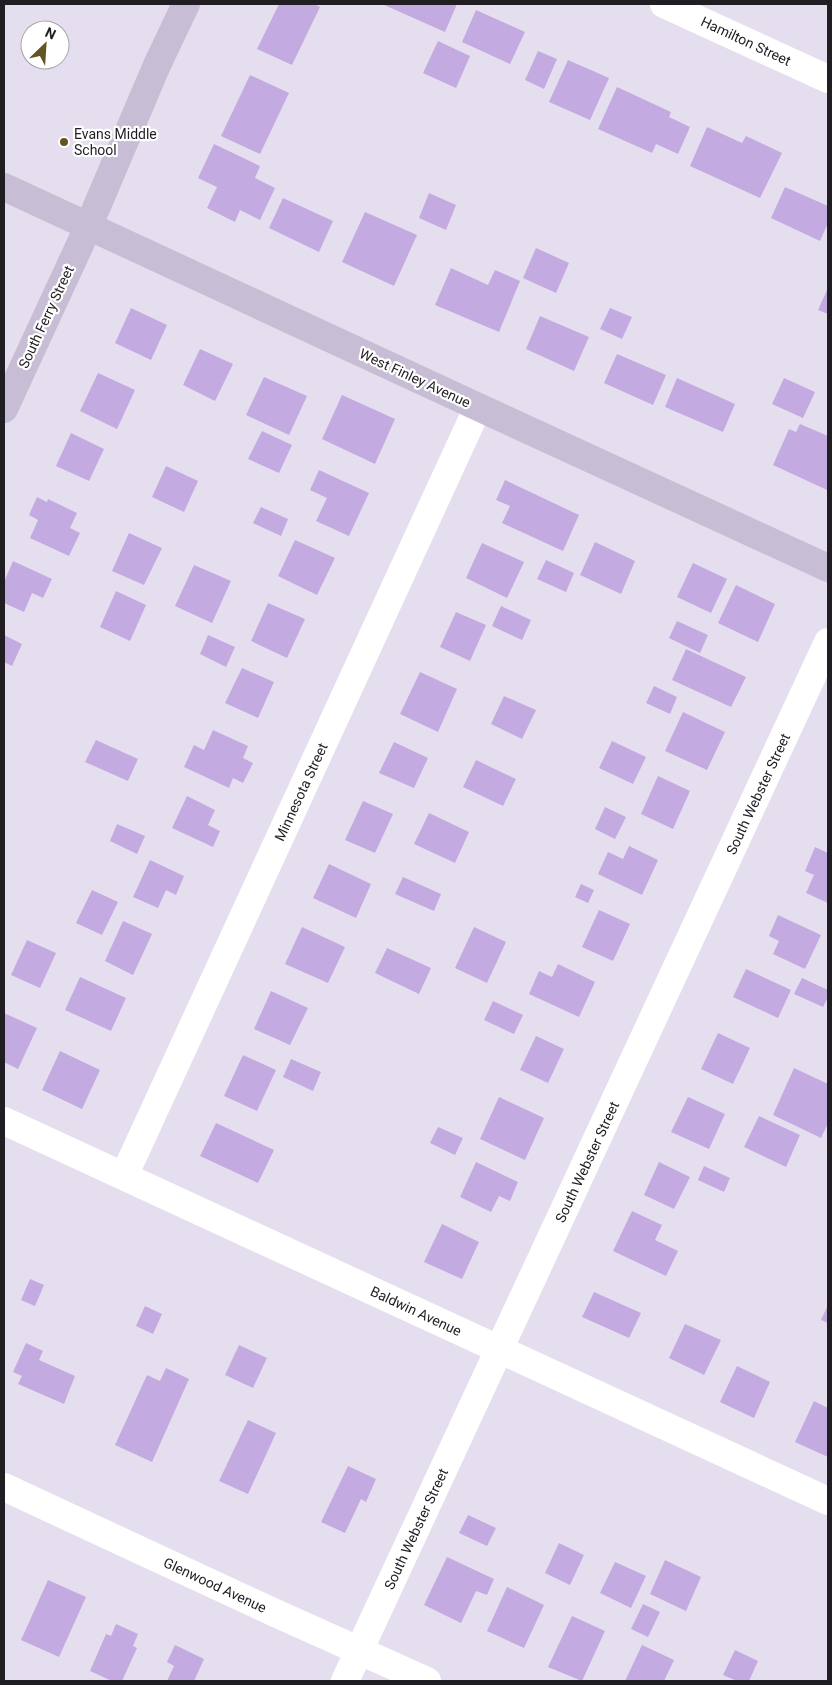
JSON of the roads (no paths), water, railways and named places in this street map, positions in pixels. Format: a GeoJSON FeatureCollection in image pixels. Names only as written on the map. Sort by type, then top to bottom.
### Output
{"type":"FeatureCollection","features":[{"type":"Feature","properties":{"kind":"main road","name":"South Ferry Street"},"geometry":{"type":"LineString","coordinates":[[4,409],[89,225],[154,73],[186,4]]}},
{"type":"Feature","properties":{"kind":"main road","name":"West Finley Avenue"},"geometry":{"type":"LineString","coordinates":[[4,187],[828,568]]}},
{"type":"Feature","properties":{"kind":"street","name":"Hamilton Street"},"geometry":{"type":"LineString","coordinates":[[664,4],[828,79]]}},
{"type":"Feature","properties":{"kind":"street","name":"Minnesota Street"},"geometry":{"type":"LineString","coordinates":[[124,1176],[478,407]]}},
{"type":"Feature","properties":{"kind":"street","name":"South Webster Street"},"geometry":{"type":"LineString","coordinates":[[346,1681],[828,642]]}},
{"type":"Feature","properties":{"kind":"street","name":"Baldwin Avenue"},"geometry":{"type":"LineString","coordinates":[[4,1120],[828,1501]]}},
{"type":"Feature","properties":{"kind":"street","name":"Glenwood Avenue"},"geometry":{"type":"LineString","coordinates":[[4,1487],[427,1681]]}},
{"type":"Feature","properties":{"kind":"place","name":"Evans Middle School"},"geometry":{"type":"Point","coordinates":[64,142]}}]}
